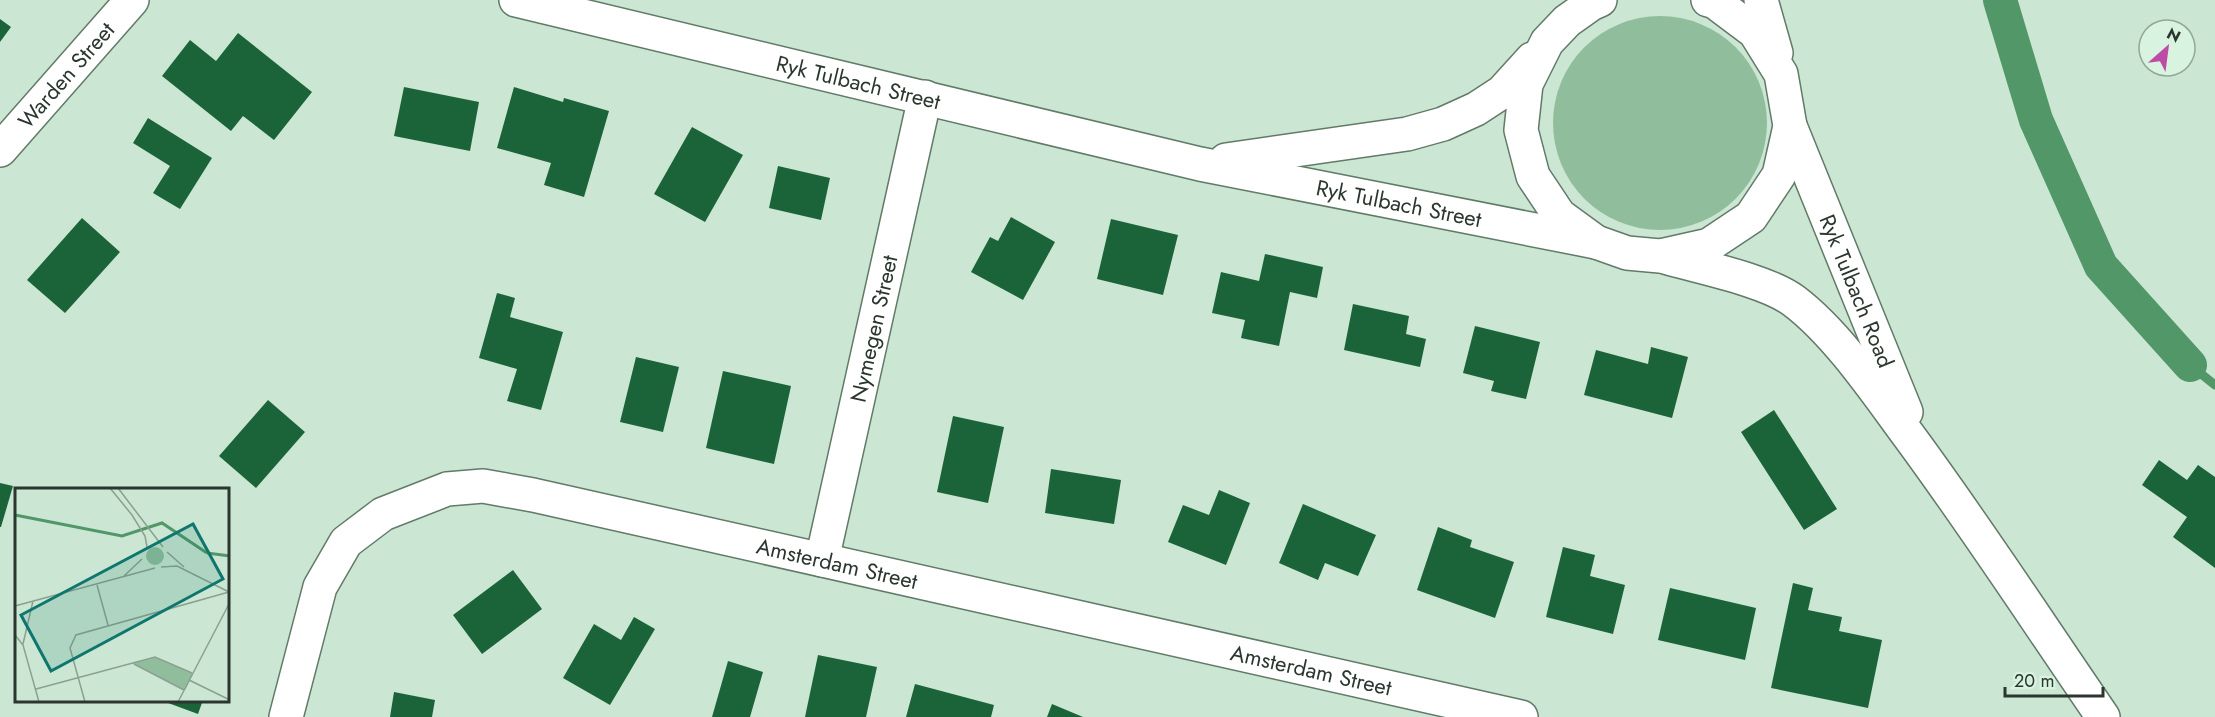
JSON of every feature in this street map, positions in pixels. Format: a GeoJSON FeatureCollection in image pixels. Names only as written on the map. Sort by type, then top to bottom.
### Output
{"type":"FeatureCollection","features":[{"type":"Feature","properties":{"kind":"street","name":"Warden Street"},"geometry":{"type":"LineString","coordinates":[[0,150],[132,0]]}},
{"type":"Feature","properties":{"kind":"street","name":"Ryk Tulbach Street"},"geometry":{"type":"LineString","coordinates":[[516,0],[1200,164],[1596,242]]}},
{"type":"Feature","properties":{"kind":"street","name":"Ryk Tulbach Street"},"geometry":{"type":"LineString","coordinates":[[1200,164],[1407,134],[1443,124],[1476,109],[1502,92],[1567,21],[1600,0]]}},
{"type":"Feature","properties":{"kind":"street"},"geometry":{"type":"LineString","coordinates":[[1708,0],[1715,2],[1755,32],[1781,74]]}},
{"type":"Feature","properties":{"kind":"street"},"geometry":{"type":"LineString","coordinates":[[1547,42],[1526,84],[1521,130],[1533,176],[1559,214],[1596,242],[1627,253],[1660,255],[1709,245],[1751,217],[1779,175],[1790,126],[1781,74],[1761,0]]}},
{"type":"Feature","properties":{"kind":"street","name":"Nymegen Street"},"geometry":{"type":"LineString","coordinates":[[822,560],[925,97]]}},
{"type":"Feature","properties":{"kind":"street","name":"Ryk Tulbach Road"},"geometry":{"type":"LineString","coordinates":[[1790,126],[1924,456]]}},
{"type":"Feature","properties":{"kind":"street","name":"Ryk Tulbach Road"},"geometry":{"type":"LineString","coordinates":[[1660,255],[1760,284],[1793,300],[1829,334],[1879,395],[1924,456],[2103,717]]}},
{"type":"Feature","properties":{"kind":"street","name":"Amsterdam Street"},"geometry":{"type":"LineString","coordinates":[[286,717],[320,587],[346,542],[383,514],[447,489],[483,486],[533,495],[1521,717]]}},
{"type":"Feature","properties":{"kind":"green space"},"geometry":{"type":"Polygon","coordinates":[[[1649,16],[1671,16],[1691,20],[1711,28],[1736,47],[1755,72],[1763,92],[1767,123],[1763,154],[1755,174],[1736,199],[1711,218],[1691,226],[1671,230],[1649,230],[1629,226],[1609,218],[1577,191],[1565,174],[1557,154],[1553,134],[1553,112],[1557,92],[1565,72],[1592,40],[1609,28],[1629,20],[1649,16]]]}},
{"type":"Feature","properties":{"kind":"building"},"geometry":{"type":"Polygon","coordinates":[[[0,19],[11,27],[0,42],[0,19]]]}},
{"type":"Feature","properties":{"kind":"building"},"geometry":{"type":"Polygon","coordinates":[[[238,33],[312,92],[274,140],[243,116],[231,131],[162,76],[190,40],[216,61],[238,33]]]}},
{"type":"Feature","properties":{"kind":"building"},"geometry":{"type":"Polygon","coordinates":[[[404,87],[479,102],[470,151],[394,136],[404,87]]]}},
{"type":"Feature","properties":{"kind":"building"},"geometry":{"type":"Polygon","coordinates":[[[514,87],[563,102],[564,98],[609,111],[584,197],[544,185],[551,163],[497,148],[514,87]]]}},
{"type":"Feature","properties":{"kind":"building"},"geometry":{"type":"Polygon","coordinates":[[[148,118],[212,158],[180,209],[153,193],[170,166],[133,143],[148,118]]]}},
{"type":"Feature","properties":{"kind":"building"},"geometry":{"type":"Polygon","coordinates":[[[692,127],[743,155],[705,222],[654,194],[692,127]]]}},
{"type":"Feature","properties":{"kind":"building"},"geometry":{"type":"Polygon","coordinates":[[[778,166],[830,178],[821,220],[769,208],[778,166]]]}},
{"type":"Feature","properties":{"kind":"building"},"geometry":{"type":"Polygon","coordinates":[[[1011,217],[1055,242],[1023,300],[971,272],[990,237],[998,241],[1011,217]]]}},
{"type":"Feature","properties":{"kind":"building"},"geometry":{"type":"Polygon","coordinates":[[[82,218],[120,252],[65,313],[27,280],[82,218]]]}},
{"type":"Feature","properties":{"kind":"building"},"geometry":{"type":"Polygon","coordinates":[[[1111,219],[1178,235],[1163,295],[1097,279],[1111,219]]]}},
{"type":"Feature","properties":{"kind":"building"},"geometry":{"type":"Polygon","coordinates":[[[1265,254],[1323,267],[1317,298],[1290,292],[1279,346],[1241,338],[1245,320],[1212,313],[1221,272],[1259,281],[1265,254]]]}},
{"type":"Feature","properties":{"kind":"building"},"geometry":{"type":"Polygon","coordinates":[[[497,293],[515,298],[510,317],[563,332],[541,410],[507,401],[517,369],[479,358],[497,293]]]}},
{"type":"Feature","properties":{"kind":"building"},"geometry":{"type":"Polygon","coordinates":[[[1353,304],[1409,316],[1406,334],[1426,339],[1420,367],[1344,350],[1353,304]]]}},
{"type":"Feature","properties":{"kind":"building"},"geometry":{"type":"Polygon","coordinates":[[[1475,326],[1540,342],[1526,399],[1491,391],[1494,381],[1463,373],[1475,326]]]}},
{"type":"Feature","properties":{"kind":"building"},"geometry":{"type":"Polygon","coordinates":[[[1651,347],[1688,357],[1672,418],[1584,395],[1596,350],[1648,364],[1651,347]]]}},
{"type":"Feature","properties":{"kind":"building"},"geometry":{"type":"Polygon","coordinates":[[[636,357],[679,367],[663,432],[620,422],[636,357]]]}},
{"type":"Feature","properties":{"kind":"building"},"geometry":{"type":"Polygon","coordinates":[[[723,371],[791,386],[774,464],[706,448],[723,371]]]}},
{"type":"Feature","properties":{"kind":"building"},"geometry":{"type":"Polygon","coordinates":[[[268,400],[305,432],[256,488],[219,456],[268,400]]]}},
{"type":"Feature","properties":{"kind":"building"},"geometry":{"type":"Polygon","coordinates":[[[1774,410],[1837,509],[1804,530],[1741,432],[1774,410]]]}},
{"type":"Feature","properties":{"kind":"building"},"geometry":{"type":"Polygon","coordinates":[[[953,416],[1004,427],[988,503],[937,492],[953,416]]]}},
{"type":"Feature","properties":{"kind":"building"},"geometry":{"type":"Polygon","coordinates":[[[2159,460],[2187,480],[2198,465],[2215,477],[2215,568],[2173,537],[2187,517],[2142,485],[2159,460]]]}},
{"type":"Feature","properties":{"kind":"building"},"geometry":{"type":"Polygon","coordinates":[[[1051,469],[1121,480],[1114,524],[1045,513],[1051,469]]]}},
{"type":"Feature","properties":{"kind":"building"},"geometry":{"type":"Polygon","coordinates":[[[0,483],[13,486],[1,527],[0,527],[0,483]]]}},
{"type":"Feature","properties":{"kind":"building"},"geometry":{"type":"Polygon","coordinates":[[[1219,490],[1250,503],[1226,565],[1168,542],[1183,505],[1209,515],[1219,490]]]}},
{"type":"Feature","properties":{"kind":"building"},"geometry":{"type":"Polygon","coordinates":[[[1303,504],[1376,535],[1358,576],[1325,563],[1318,580],[1279,563],[1303,504]]]}},
{"type":"Feature","properties":{"kind":"building"},"geometry":{"type":"Polygon","coordinates":[[[1438,527],[1472,540],[1470,547],[1514,562],[1495,618],[1417,590],[1438,527]]]}},
{"type":"Feature","properties":{"kind":"building"},"geometry":{"type":"Polygon","coordinates":[[[1563,547],[1595,555],[1590,576],[1625,585],[1613,634],[1546,617],[1563,547]]]}},
{"type":"Feature","properties":{"kind":"building"},"geometry":{"type":"Polygon","coordinates":[[[513,570],[542,609],[482,654],[453,615],[513,570]]]}},
{"type":"Feature","properties":{"kind":"building"},"geometry":{"type":"Polygon","coordinates":[[[1793,583],[1813,588],[1808,610],[1842,617],[1839,631],[1882,640],[1868,708],[1771,688],[1793,583]]]}},
{"type":"Feature","properties":{"kind":"building"},"geometry":{"type":"Polygon","coordinates":[[[1670,588],[1756,608],[1745,660],[1658,640],[1670,588]]]}},
{"type":"Feature","properties":{"kind":"building"},"geometry":{"type":"Polygon","coordinates":[[[634,617],[655,629],[610,705],[563,678],[594,624],[621,640],[634,617]]]}},
{"type":"Feature","properties":{"kind":"building"},"geometry":{"type":"Polygon","coordinates":[[[818,655],[877,667],[866,717],[805,717],[818,655]]]}},
{"type":"Feature","properties":{"kind":"building"},"geometry":{"type":"Polygon","coordinates":[[[728,661],[763,672],[750,717],[712,717],[728,661]]]}},
{"type":"Feature","properties":{"kind":"building"},"geometry":{"type":"Polygon","coordinates":[[[915,684],[994,705],[991,717],[906,717],[915,684]]]}},
{"type":"Feature","properties":{"kind":"building"},"geometry":{"type":"Polygon","coordinates":[[[394,692],[435,700],[432,717],[390,717],[394,692]]]}},
{"type":"Feature","properties":{"kind":"building"},"geometry":{"type":"Polygon","coordinates":[[[165,702],[202,702],[198,714],[165,702]]]}},
{"type":"Feature","properties":{"kind":"building"},"geometry":{"type":"Polygon","coordinates":[[[1052,704],[1083,717],[1047,717],[1052,704]]]}},
{"type":"Feature","properties":{"kind":"waterway"},"geometry":{"type":"LineString","coordinates":[[2000,0],[2036,120],[2101,266],[2190,365]]}},
{"type":"Feature","properties":{"kind":"waterway"},"geometry":{"type":"LineString","coordinates":[[2190,365],[2215,385]]}}]}
